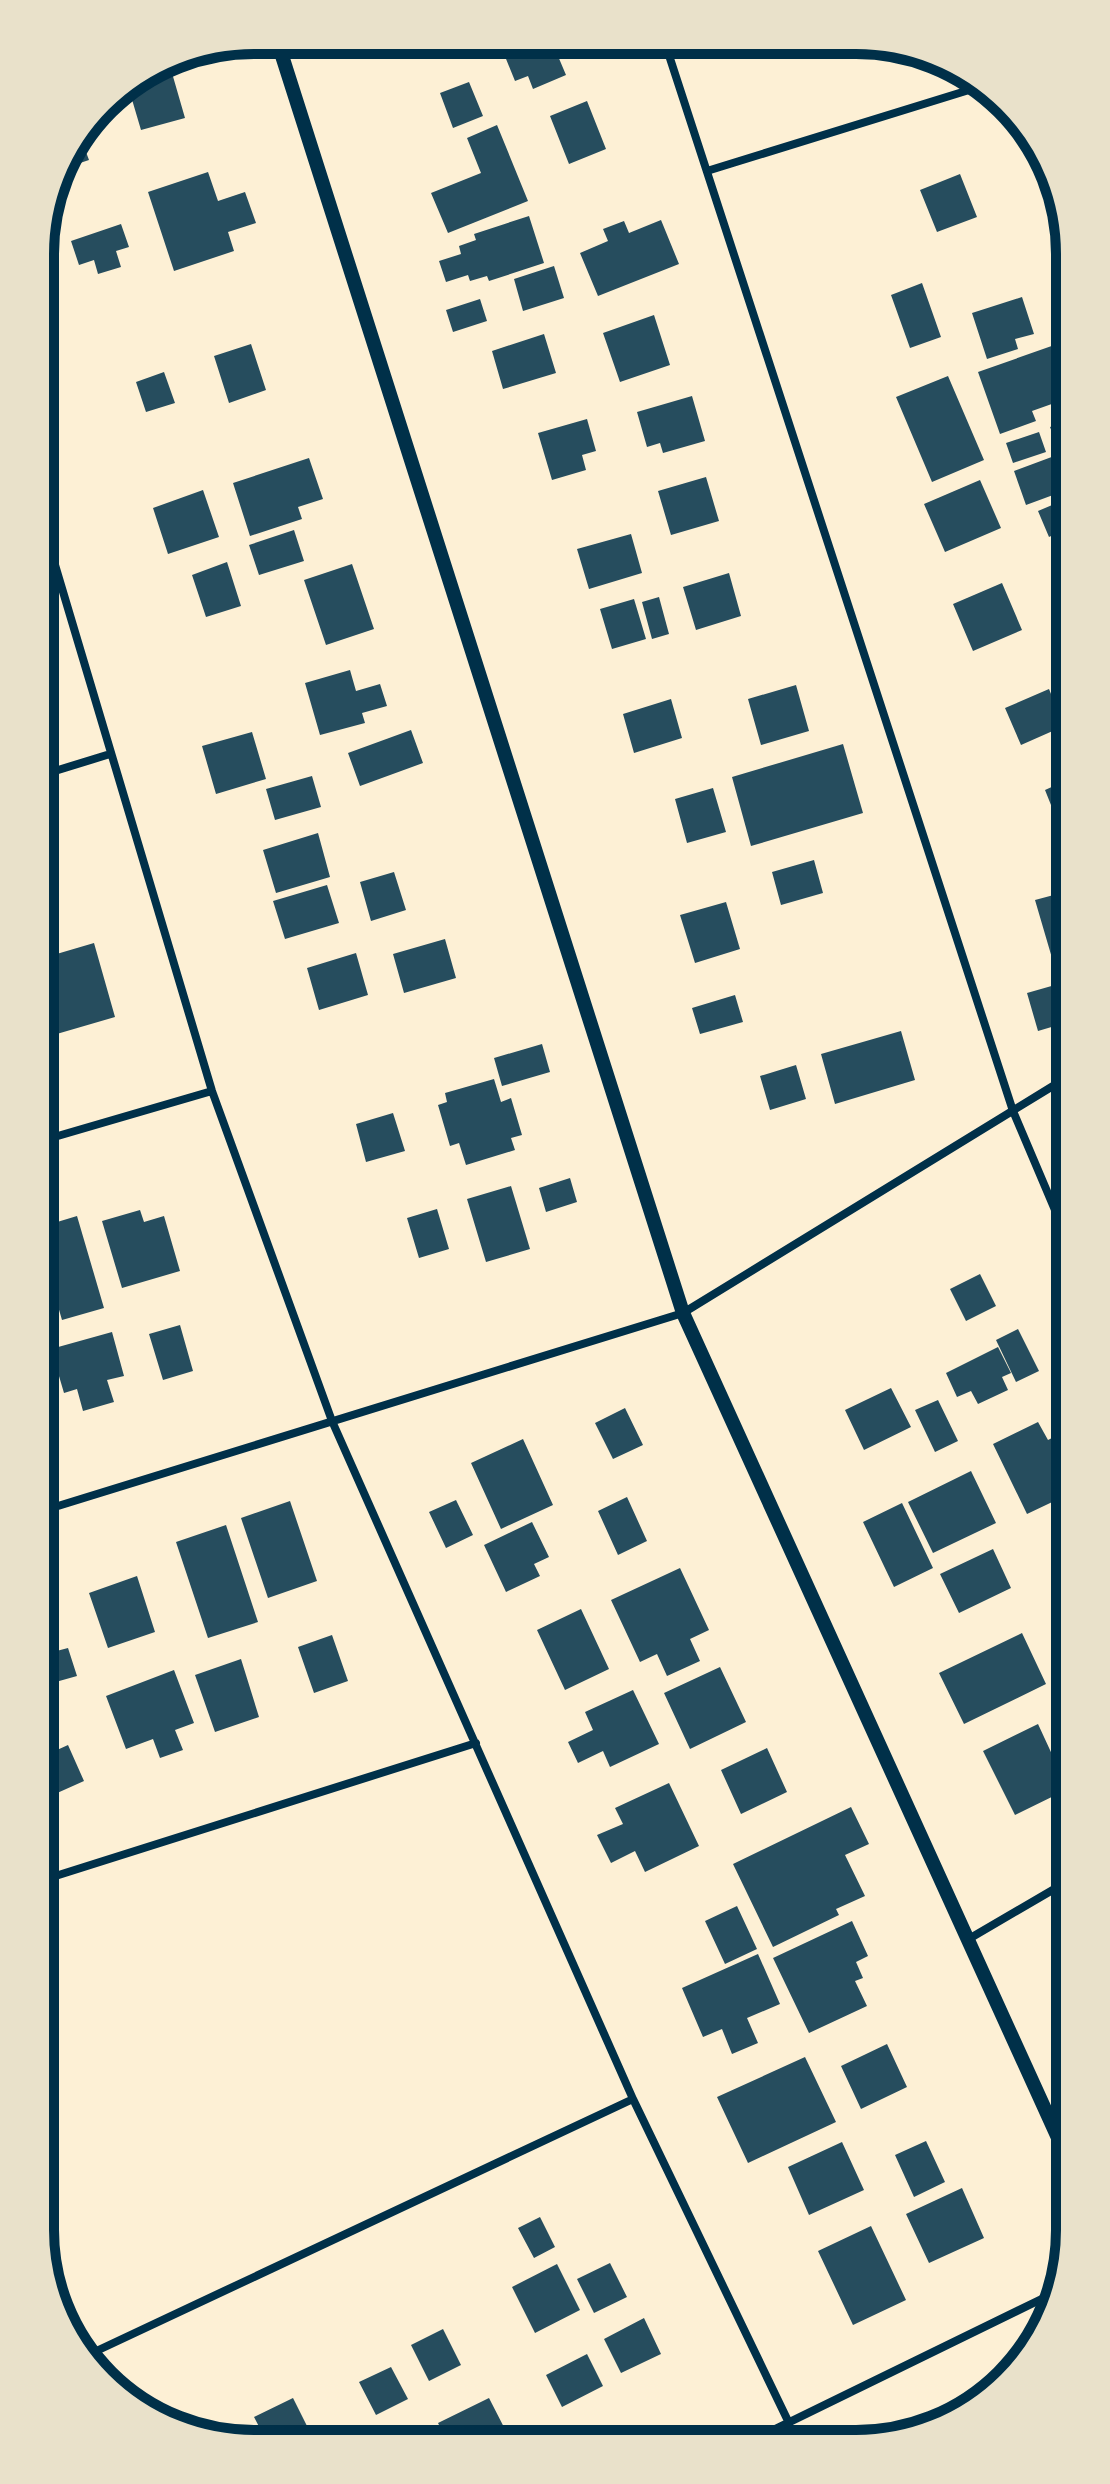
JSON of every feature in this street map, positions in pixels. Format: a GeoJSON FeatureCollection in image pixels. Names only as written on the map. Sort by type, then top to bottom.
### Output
{"type":"FeatureCollection","features":[{"type":"Feature","properties":{"kind":"street"},"geometry":{"type":"LineString","coordinates":[[281,54],[683,1313],[1056,2134]]}},
{"type":"Feature","properties":{"kind":"street"},"geometry":{"type":"LineString","coordinates":[[669,54],[1013,1111],[1056,1212]]}},
{"type":"Feature","properties":{"kind":"street"},"geometry":{"type":"LineString","coordinates":[[707,171],[970,90]]}},
{"type":"Feature","properties":{"kind":"street"},"geometry":{"type":"LineString","coordinates":[[54,562],[212,1091],[332,1421],[633,2099],[789,2423]]}},
{"type":"Feature","properties":{"kind":"street"},"geometry":{"type":"LineString","coordinates":[[54,771],[110,754]]}},
{"type":"Feature","properties":{"kind":"street"},"geometry":{"type":"LineString","coordinates":[[54,1507],[683,1313],[1056,1084]]}},
{"type":"Feature","properties":{"kind":"street"},"geometry":{"type":"LineString","coordinates":[[54,1137],[212,1091]]}},
{"type":"Feature","properties":{"kind":"street"},"geometry":{"type":"LineString","coordinates":[[54,1876],[476,1743]]}},
{"type":"Feature","properties":{"kind":"street"},"geometry":{"type":"LineString","coordinates":[[967,1940],[1056,1888]]}},
{"type":"Feature","properties":{"kind":"street"},"geometry":{"type":"LineString","coordinates":[[95,2352],[633,2099]]}},
{"type":"Feature","properties":{"kind":"street"},"geometry":{"type":"LineString","coordinates":[[774,2430],[1044,2298]]}},
{"type":"Feature","properties":{"kind":"building"},"geometry":{"type":"Polygon","coordinates":[[[504,54],[557,54],[566,75],[533,89],[528,76],[515,81],[504,54]]]}},
{"type":"Feature","properties":{"kind":"building"},"geometry":{"type":"Polygon","coordinates":[[[172,73],[185,118],[141,130],[131,97],[172,73]]]}},
{"type":"Feature","properties":{"kind":"building"},"geometry":{"type":"Polygon","coordinates":[[[469,82],[483,116],[453,128],[440,93],[469,82]]]}},
{"type":"Feature","properties":{"kind":"building"},"geometry":{"type":"Polygon","coordinates":[[[587,101],[606,149],[569,164],[550,116],[587,101]]]}},
{"type":"Feature","properties":{"kind":"building"},"geometry":{"type":"Polygon","coordinates":[[[497,125],[528,201],[448,233],[431,193],[481,173],[467,138],[497,125]]]}},
{"type":"Feature","properties":{"kind":"building"},"geometry":{"type":"Polygon","coordinates":[[[85,148],[89,160],[76,164],[85,148]]]}},
{"type":"Feature","properties":{"kind":"building"},"geometry":{"type":"Polygon","coordinates":[[[208,172],[218,201],[245,192],[256,223],[228,232],[234,251],[174,271],[148,192],[208,172]]]}},
{"type":"Feature","properties":{"kind":"building"},"geometry":{"type":"Polygon","coordinates":[[[960,174],[977,217],[937,232],[920,190],[960,174]]]}},
{"type":"Feature","properties":{"kind":"building"},"geometry":{"type":"Polygon","coordinates":[[[529,216],[544,263],[489,281],[487,276],[470,281],[468,275],[446,282],[439,261],[461,254],[459,246],[476,240],[474,234],[529,216]]]}},
{"type":"Feature","properties":{"kind":"building"},"geometry":{"type":"Polygon","coordinates":[[[661,220],[679,264],[598,296],[580,253],[608,241],[603,229],[624,221],[629,233],[661,220]]]}},
{"type":"Feature","properties":{"kind":"building"},"geometry":{"type":"Polygon","coordinates":[[[121,224],[129,247],[116,251],[121,267],[98,274],[94,260],[79,265],[71,241],[121,224]]]}},
{"type":"Feature","properties":{"kind":"building"},"geometry":{"type":"Polygon","coordinates":[[[554,266],[564,298],[523,311],[514,279],[554,266]]]}},
{"type":"Feature","properties":{"kind":"building"},"geometry":{"type":"Polygon","coordinates":[[[922,283],[941,337],[910,348],[891,295],[922,283]]]}},
{"type":"Feature","properties":{"kind":"building"},"geometry":{"type":"Polygon","coordinates":[[[1022,297],[1034,334],[1015,339],[1018,349],[987,359],[972,313],[1022,297]]]}},
{"type":"Feature","properties":{"kind":"building"},"geometry":{"type":"Polygon","coordinates":[[[480,299],[487,321],[453,332],[446,310],[480,299]]]}},
{"type":"Feature","properties":{"kind":"building"},"geometry":{"type":"Polygon","coordinates":[[[654,315],[670,365],[620,382],[603,333],[654,315]]]}},
{"type":"Feature","properties":{"kind":"building"},"geometry":{"type":"Polygon","coordinates":[[[544,334],[556,373],[503,389],[492,351],[544,334]]]}},
{"type":"Feature","properties":{"kind":"building"},"geometry":{"type":"Polygon","coordinates":[[[251,344],[266,390],[229,403],[214,356],[251,344]]]}},
{"type":"Feature","properties":{"kind":"building"},"geometry":{"type":"Polygon","coordinates":[[[1056,344],[1056,402],[1032,411],[1036,421],[1000,434],[978,372],[1056,344]]]}},
{"type":"Feature","properties":{"kind":"building"},"geometry":{"type":"Polygon","coordinates":[[[164,372],[175,403],[146,412],[136,382],[164,372]]]}},
{"type":"Feature","properties":{"kind":"building"},"geometry":{"type":"Polygon","coordinates":[[[948,376],[984,460],[932,482],[896,397],[948,376]]]}},
{"type":"Feature","properties":{"kind":"building"},"geometry":{"type":"Polygon","coordinates":[[[692,396],[705,441],[663,453],[660,443],[647,447],[637,412],[692,396]]]}},
{"type":"Feature","properties":{"kind":"building"},"geometry":{"type":"Polygon","coordinates":[[[587,419],[596,451],[582,455],[586,470],[552,480],[538,433],[587,419]]]}},
{"type":"Feature","properties":{"kind":"building"},"geometry":{"type":"Polygon","coordinates":[[[1056,425],[1056,442],[1050,427],[1056,425]]]}},
{"type":"Feature","properties":{"kind":"building"},"geometry":{"type":"Polygon","coordinates":[[[1039,432],[1046,452],[1013,463],[1006,443],[1039,432]]]}},
{"type":"Feature","properties":{"kind":"building"},"geometry":{"type":"Polygon","coordinates":[[[1056,455],[1056,494],[1026,505],[1014,471],[1056,455]]]}},
{"type":"Feature","properties":{"kind":"building"},"geometry":{"type":"Polygon","coordinates":[[[309,458],[323,499],[298,507],[302,519],[250,536],[233,483],[309,458]]]}},
{"type":"Feature","properties":{"kind":"building"},"geometry":{"type":"Polygon","coordinates":[[[706,477],[719,521],[671,535],[658,491],[706,477]]]}},
{"type":"Feature","properties":{"kind":"building"},"geometry":{"type":"Polygon","coordinates":[[[980,480],[1001,528],[945,552],[924,504],[980,480]]]}},
{"type":"Feature","properties":{"kind":"building"},"geometry":{"type":"Polygon","coordinates":[[[203,490],[219,537],[168,554],[153,508],[203,490]]]}},
{"type":"Feature","properties":{"kind":"building"},"geometry":{"type":"Polygon","coordinates":[[[1056,503],[1056,534],[1049,537],[1038,511],[1056,503]]]}},
{"type":"Feature","properties":{"kind":"building"},"geometry":{"type":"Polygon","coordinates":[[[294,530],[304,561],[259,575],[249,545],[294,530]]]}},
{"type":"Feature","properties":{"kind":"building"},"geometry":{"type":"Polygon","coordinates":[[[631,534],[642,573],[589,589],[577,549],[631,534]]]}},
{"type":"Feature","properties":{"kind":"building"},"geometry":{"type":"Polygon","coordinates":[[[227,562],[241,606],[206,617],[192,575],[227,562]]]}},
{"type":"Feature","properties":{"kind":"building"},"geometry":{"type":"Polygon","coordinates":[[[352,564],[374,629],[326,645],[304,580],[352,564]]]}},
{"type":"Feature","properties":{"kind":"building"},"geometry":{"type":"Polygon","coordinates":[[[729,573],[741,616],[696,630],[683,587],[729,573]]]}},
{"type":"Feature","properties":{"kind":"building"},"geometry":{"type":"Polygon","coordinates":[[[1002,583],[1022,630],[973,651],[953,604],[1002,583]]]}},
{"type":"Feature","properties":{"kind":"building"},"geometry":{"type":"Polygon","coordinates":[[[659,597],[669,634],[652,639],[642,602],[659,597]]]}},
{"type":"Feature","properties":{"kind":"building"},"geometry":{"type":"Polygon","coordinates":[[[634,599],[646,639],[612,649],[600,609],[634,599]]]}},
{"type":"Feature","properties":{"kind":"building"},"geometry":{"type":"Polygon","coordinates":[[[350,670],[356,691],[380,684],[387,706],[362,713],[365,723],[320,735],[305,683],[350,670]]]}},
{"type":"Feature","properties":{"kind":"building"},"geometry":{"type":"Polygon","coordinates":[[[796,685],[809,731],[761,745],[748,699],[796,685]]]}},
{"type":"Feature","properties":{"kind":"building"},"geometry":{"type":"Polygon","coordinates":[[[1049,689],[1056,706],[1056,730],[1021,745],[1005,708],[1049,689]]]}},
{"type":"Feature","properties":{"kind":"building"},"geometry":{"type":"Polygon","coordinates":[[[671,699],[682,738],[634,753],[623,714],[671,699]]]}},
{"type":"Feature","properties":{"kind":"building"},"geometry":{"type":"Polygon","coordinates":[[[411,730],[423,763],[360,786],[348,753],[411,730]]]}},
{"type":"Feature","properties":{"kind":"building"},"geometry":{"type":"Polygon","coordinates":[[[252,732],[266,779],[216,794],[202,746],[252,732]]]}},
{"type":"Feature","properties":{"kind":"building"},"geometry":{"type":"Polygon","coordinates":[[[843,744],[863,813],[751,846],[732,777],[843,744]]]}},
{"type":"Feature","properties":{"kind":"building"},"geometry":{"type":"Polygon","coordinates":[[[312,776],[321,807],[275,820],[266,789],[312,776]]]}},
{"type":"Feature","properties":{"kind":"building"},"geometry":{"type":"Polygon","coordinates":[[[1056,785],[1056,818],[1045,790],[1056,785]]]}},
{"type":"Feature","properties":{"kind":"building"},"geometry":{"type":"Polygon","coordinates":[[[713,788],[726,832],[687,843],[675,799],[713,788]]]}},
{"type":"Feature","properties":{"kind":"building"},"geometry":{"type":"Polygon","coordinates":[[[318,833],[330,877],[276,893],[263,850],[318,833]]]}},
{"type":"Feature","properties":{"kind":"building"},"geometry":{"type":"Polygon","coordinates":[[[814,860],[823,893],[781,905],[772,872],[814,860]]]}},
{"type":"Feature","properties":{"kind":"building"},"geometry":{"type":"Polygon","coordinates":[[[394,872],[406,910],[371,921],[360,882],[394,872]]]}},
{"type":"Feature","properties":{"kind":"building"},"geometry":{"type":"Polygon","coordinates":[[[327,885],[339,923],[285,939],[273,901],[327,885]]]}},
{"type":"Feature","properties":{"kind":"building"},"geometry":{"type":"Polygon","coordinates":[[[1056,894],[1056,957],[1052,958],[1035,900],[1056,894]]]}},
{"type":"Feature","properties":{"kind":"building"},"geometry":{"type":"Polygon","coordinates":[[[726,902],[740,949],[695,963],[680,915],[726,902]]]}},
{"type":"Feature","properties":{"kind":"building"},"geometry":{"type":"Polygon","coordinates":[[[445,939],[456,978],[404,993],[393,954],[445,939]]]}},
{"type":"Feature","properties":{"kind":"building"},"geometry":{"type":"Polygon","coordinates":[[[94,943],[115,1017],[54,1035],[54,955],[94,943]]]}},
{"type":"Feature","properties":{"kind":"building"},"geometry":{"type":"Polygon","coordinates":[[[356,953],[368,995],[319,1010],[307,968],[356,953]]]}},
{"type":"Feature","properties":{"kind":"building"},"geometry":{"type":"Polygon","coordinates":[[[1055,985],[1056,1026],[1038,1031],[1027,993],[1055,985]]]}},
{"type":"Feature","properties":{"kind":"building"},"geometry":{"type":"Polygon","coordinates":[[[735,995],[743,1022],[700,1034],[692,1008],[735,995]]]}},
{"type":"Feature","properties":{"kind":"building"},"geometry":{"type":"Polygon","coordinates":[[[901,1031],[915,1080],[835,1104],[821,1054],[901,1031]]]}},
{"type":"Feature","properties":{"kind":"building"},"geometry":{"type":"Polygon","coordinates":[[[542,1044],[550,1072],[502,1086],[494,1058],[542,1044]]]}},
{"type":"Feature","properties":{"kind":"building"},"geometry":{"type":"Polygon","coordinates":[[[796,1065],[806,1099],[770,1110],[760,1076],[796,1065]]]}},
{"type":"Feature","properties":{"kind":"building"},"geometry":{"type":"Polygon","coordinates":[[[494,1079],[501,1102],[511,1098],[522,1135],[511,1138],[515,1150],[466,1165],[459,1143],[450,1146],[438,1105],[447,1102],[445,1093],[494,1079]]]}},
{"type":"Feature","properties":{"kind":"building"},"geometry":{"type":"Polygon","coordinates":[[[393,1113],[405,1151],[366,1162],[356,1124],[393,1113]]]}},
{"type":"Feature","properties":{"kind":"building"},"geometry":{"type":"Polygon","coordinates":[[[570,1178],[577,1202],[546,1212],[539,1188],[570,1178]]]}},
{"type":"Feature","properties":{"kind":"building"},"geometry":{"type":"Polygon","coordinates":[[[511,1186],[530,1249],[486,1262],[467,1199],[511,1186]]]}},
{"type":"Feature","properties":{"kind":"building"},"geometry":{"type":"Polygon","coordinates":[[[437,1209],[449,1249],[419,1258],[407,1218],[437,1209]]]}},
{"type":"Feature","properties":{"kind":"building"},"geometry":{"type":"Polygon","coordinates":[[[140,1210],[144,1222],[164,1216],[180,1271],[122,1288],[102,1221],[140,1210]]]}},
{"type":"Feature","properties":{"kind":"building"},"geometry":{"type":"Polygon","coordinates":[[[77,1216],[104,1308],[62,1320],[54,1292],[54,1223],[77,1216]]]}},
{"type":"Feature","properties":{"kind":"building"},"geometry":{"type":"Polygon","coordinates":[[[980,1274],[996,1306],[966,1321],[950,1289],[980,1274]]]}},
{"type":"Feature","properties":{"kind":"building"},"geometry":{"type":"Polygon","coordinates":[[[180,1325],[193,1371],[163,1380],[149,1334],[180,1325]]]}},
{"type":"Feature","properties":{"kind":"building"},"geometry":{"type":"Polygon","coordinates":[[[1018,1329],[1039,1371],[1016,1382],[996,1340],[1018,1329]]]}},
{"type":"Feature","properties":{"kind":"building"},"geometry":{"type":"Polygon","coordinates":[[[112,1332],[124,1376],[107,1380],[114,1402],[83,1411],[77,1389],[64,1393],[54,1348],[112,1332]]]}},
{"type":"Feature","properties":{"kind":"building"},"geometry":{"type":"Polygon","coordinates":[[[998,1347],[1011,1373],[1002,1377],[1008,1390],[978,1404],[971,1391],[957,1397],[946,1373],[998,1347]]]}},
{"type":"Feature","properties":{"kind":"building"},"geometry":{"type":"Polygon","coordinates":[[[891,1388],[911,1427],[864,1450],[845,1410],[891,1388]]]}},
{"type":"Feature","properties":{"kind":"building"},"geometry":{"type":"Polygon","coordinates":[[[938,1400],[958,1441],[935,1452],[915,1410],[938,1400]]]}},
{"type":"Feature","properties":{"kind":"building"},"geometry":{"type":"Polygon","coordinates":[[[625,1408],[643,1445],[613,1459],[595,1423],[625,1408]]]}},
{"type":"Feature","properties":{"kind":"building"},"geometry":{"type":"Polygon","coordinates":[[[1038,1422],[1048,1440],[1052,1438],[1056,1446],[1056,1500],[1027,1514],[993,1444],[1038,1422]]]}},
{"type":"Feature","properties":{"kind":"building"},"geometry":{"type":"Polygon","coordinates":[[[523,1439],[553,1505],[501,1529],[471,1463],[523,1439]]]}},
{"type":"Feature","properties":{"kind":"building"},"geometry":{"type":"Polygon","coordinates":[[[971,1471],[996,1523],[933,1553],[908,1502],[971,1471]]]}},
{"type":"Feature","properties":{"kind":"building"},"geometry":{"type":"Polygon","coordinates":[[[627,1497],[647,1541],[618,1555],[598,1511],[627,1497]]]}},
{"type":"Feature","properties":{"kind":"building"},"geometry":{"type":"Polygon","coordinates":[[[456,1500],[473,1535],[446,1548],[429,1512],[456,1500]]]}},
{"type":"Feature","properties":{"kind":"building"},"geometry":{"type":"Polygon","coordinates":[[[290,1501],[317,1581],[268,1598],[241,1518],[290,1501]]]}},
{"type":"Feature","properties":{"kind":"building"},"geometry":{"type":"Polygon","coordinates":[[[902,1503],[933,1568],[894,1587],[863,1522],[902,1503]]]}},
{"type":"Feature","properties":{"kind":"building"},"geometry":{"type":"Polygon","coordinates":[[[532,1522],[549,1557],[534,1564],[540,1576],[506,1592],[484,1545],[532,1522]]]}},
{"type":"Feature","properties":{"kind":"building"},"geometry":{"type":"Polygon","coordinates":[[[226,1525],[258,1622],[208,1638],[176,1542],[226,1525]]]}},
{"type":"Feature","properties":{"kind":"building"},"geometry":{"type":"Polygon","coordinates":[[[993,1549],[1011,1588],[959,1613],[940,1574],[993,1549]]]}},
{"type":"Feature","properties":{"kind":"building"},"geometry":{"type":"Polygon","coordinates":[[[680,1568],[709,1630],[690,1639],[700,1661],[667,1676],[657,1654],[640,1662],[611,1600],[680,1568]]]}},
{"type":"Feature","properties":{"kind":"building"},"geometry":{"type":"Polygon","coordinates":[[[137,1576],[155,1632],[108,1648],[89,1593],[137,1576]]]}},
{"type":"Feature","properties":{"kind":"building"},"geometry":{"type":"Polygon","coordinates":[[[581,1609],[609,1669],[565,1690],[537,1630],[581,1609]]]}},
{"type":"Feature","properties":{"kind":"building"},"geometry":{"type":"Polygon","coordinates":[[[1022,1633],[1046,1684],[964,1724],[939,1673],[1022,1633]]]}},
{"type":"Feature","properties":{"kind":"building"},"geometry":{"type":"Polygon","coordinates":[[[332,1635],[348,1681],[314,1693],[298,1647],[332,1635]]]}},
{"type":"Feature","properties":{"kind":"building"},"geometry":{"type":"Polygon","coordinates":[[[68,1648],[77,1676],[54,1682],[54,1652],[68,1648]]]}},
{"type":"Feature","properties":{"kind":"building"},"geometry":{"type":"Polygon","coordinates":[[[241,1659],[259,1717],[215,1732],[195,1675],[241,1659]]]}},
{"type":"Feature","properties":{"kind":"building"},"geometry":{"type":"Polygon","coordinates":[[[720,1667],[746,1722],[690,1749],[664,1693],[720,1667]]]}},
{"type":"Feature","properties":{"kind":"building"},"geometry":{"type":"Polygon","coordinates":[[[174,1670],[194,1723],[175,1730],[183,1750],[160,1758],[153,1739],[126,1749],[106,1696],[174,1670]]]}},
{"type":"Feature","properties":{"kind":"building"},"geometry":{"type":"Polygon","coordinates":[[[633,1690],[659,1744],[610,1767],[603,1751],[578,1763],[568,1742],[593,1730],[585,1712],[633,1690]]]}},
{"type":"Feature","properties":{"kind":"building"},"geometry":{"type":"Polygon","coordinates":[[[1038,1724],[1056,1763],[1056,1795],[1015,1815],[983,1751],[1038,1724]]]}},
{"type":"Feature","properties":{"kind":"building"},"geometry":{"type":"Polygon","coordinates":[[[68,1745],[84,1781],[54,1794],[54,1751],[68,1745]]]}},
{"type":"Feature","properties":{"kind":"building"},"geometry":{"type":"Polygon","coordinates":[[[767,1748],[787,1792],[741,1814],[721,1770],[767,1748]]]}},
{"type":"Feature","properties":{"kind":"building"},"geometry":{"type":"Polygon","coordinates":[[[669,1783],[699,1846],[645,1872],[635,1851],[611,1863],[597,1835],[623,1824],[615,1808],[669,1783]]]}},
{"type":"Feature","properties":{"kind":"building"},"geometry":{"type":"Polygon","coordinates":[[[851,1807],[869,1844],[845,1855],[865,1896],[836,1909],[839,1915],[773,1947],[733,1864],[851,1807]]]}},
{"type":"Feature","properties":{"kind":"building"},"geometry":{"type":"Polygon","coordinates":[[[737,1906],[757,1949],[725,1964],[705,1921],[737,1906]]]}},
{"type":"Feature","properties":{"kind":"building"},"geometry":{"type":"Polygon","coordinates":[[[852,1921],[868,1956],[856,1962],[863,1978],[855,1981],[867,2006],[809,2033],[773,1958],[852,1921]]]}},
{"type":"Feature","properties":{"kind":"building"},"geometry":{"type":"Polygon","coordinates":[[[758,1954],[780,2004],[747,2018],[758,2043],[732,2054],[722,2029],[703,2037],[682,1988],[758,1954]]]}},
{"type":"Feature","properties":{"kind":"building"},"geometry":{"type":"Polygon","coordinates":[[[887,2044],[907,2087],[861,2109],[841,2066],[887,2044]]]}},
{"type":"Feature","properties":{"kind":"building"},"geometry":{"type":"Polygon","coordinates":[[[805,2057],[836,2122],[748,2163],[717,2097],[805,2057]]]}},
{"type":"Feature","properties":{"kind":"building"},"geometry":{"type":"Polygon","coordinates":[[[926,2141],[945,2182],[914,2197],[895,2155],[926,2141]]]}},
{"type":"Feature","properties":{"kind":"building"},"geometry":{"type":"Polygon","coordinates":[[[842,2142],[864,2190],[809,2215],[788,2167],[842,2142]]]}},
{"type":"Feature","properties":{"kind":"building"},"geometry":{"type":"Polygon","coordinates":[[[962,2188],[984,2238],[929,2263],[906,2214],[962,2188]]]}},
{"type":"Feature","properties":{"kind":"building"},"geometry":{"type":"Polygon","coordinates":[[[540,2217],[555,2247],[534,2258],[518,2228],[540,2217]]]}},
{"type":"Feature","properties":{"kind":"building"},"geometry":{"type":"Polygon","coordinates":[[[871,2226],[906,2300],[853,2325],[818,2251],[871,2226]]]}},
{"type":"Feature","properties":{"kind":"building"},"geometry":{"type":"Polygon","coordinates":[[[610,2263],[627,2297],[594,2313],[577,2279],[610,2263]]]}},
{"type":"Feature","properties":{"kind":"building"},"geometry":{"type":"Polygon","coordinates":[[[557,2264],[580,2310],[535,2333],[512,2287],[557,2264]]]}},
{"type":"Feature","properties":{"kind":"building"},"geometry":{"type":"Polygon","coordinates":[[[644,2318],[661,2354],[621,2373],[604,2339],[644,2318]]]}},
{"type":"Feature","properties":{"kind":"building"},"geometry":{"type":"Polygon","coordinates":[[[443,2329],[461,2365],[429,2381],[411,2345],[443,2329]]]}},
{"type":"Feature","properties":{"kind":"building"},"geometry":{"type":"Polygon","coordinates":[[[587,2354],[603,2386],[562,2407],[546,2375],[587,2354]]]}},
{"type":"Feature","properties":{"kind":"building"},"geometry":{"type":"Polygon","coordinates":[[[391,2367],[408,2399],[376,2415],[359,2382],[391,2367]]]}},
{"type":"Feature","properties":{"kind":"building"},"geometry":{"type":"Polygon","coordinates":[[[293,2398],[309,2430],[261,2430],[254,2417],[293,2398]]]}},
{"type":"Feature","properties":{"kind":"building"},"geometry":{"type":"Polygon","coordinates":[[[489,2398],[505,2430],[442,2430],[438,2423],[489,2398]]]}}]}
